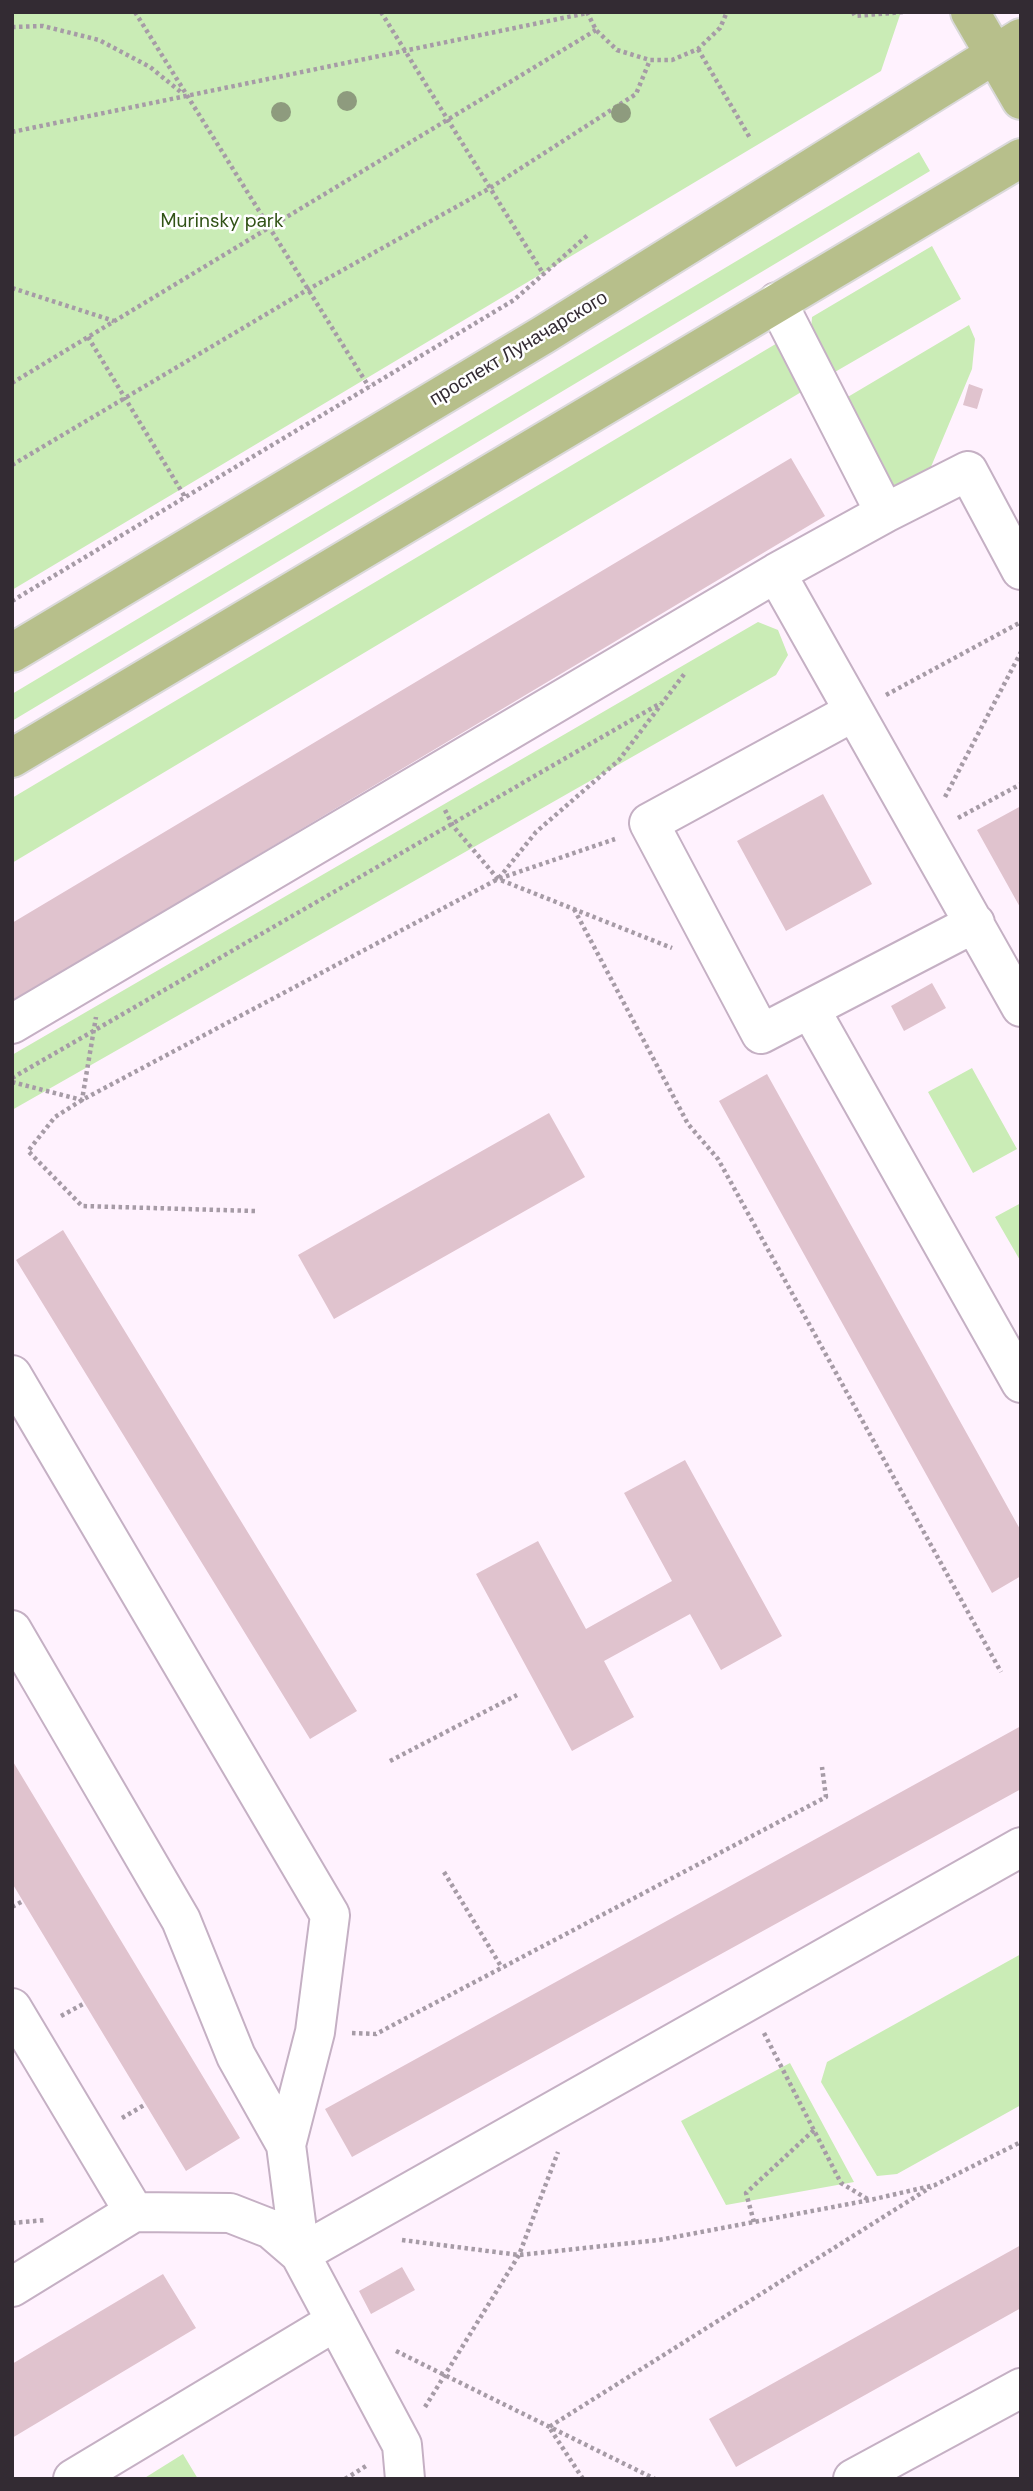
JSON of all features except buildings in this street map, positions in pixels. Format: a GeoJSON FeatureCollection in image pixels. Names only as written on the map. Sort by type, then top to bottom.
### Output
{"type":"FeatureCollection","features":[{"type":"Feature","properties":{"kind":"main road"},"geometry":{"type":"LineString","coordinates":[[970,12],[1007,46],[1021,100]]}},
{"type":"Feature","properties":{"kind":"main road","name":"проспект Луначарского"},"geometry":{"type":"LineString","coordinates":[[12,653],[544,335],[1007,46]]}},
{"type":"Feature","properties":{"kind":"main road"},"geometry":{"type":"LineString","coordinates":[[12,758],[1021,158]]}},
{"type":"Feature","properties":{"kind":"lane"},"geometry":{"type":"LineString","coordinates":[[778,302],[885,513]]}},
{"type":"Feature","properties":{"kind":"lane"},"geometry":{"type":"LineString","coordinates":[[12,1024],[776,573],[968,471],[1021,570]]}},
{"type":"Feature","properties":{"kind":"lane"},"geometry":{"type":"LineString","coordinates":[[776,573],[1021,1007]]}},
{"type":"Feature","properties":{"kind":"lane"},"geometry":{"type":"LineString","coordinates":[[853,712],[649,824],[720,962],[761,1034],[975,923]]}},
{"type":"Feature","properties":{"kind":"lane"},"geometry":{"type":"LineString","coordinates":[[810,1009],[1021,1383]]}},
{"type":"Feature","properties":{"kind":"lane"},"geometry":{"type":"LineString","coordinates":[[12,1375],[330,1915],[315,2032],[286,2145],[300,2254],[336,2321],[403,2462]]}},
{"type":"Feature","properties":{"kind":"lane"},"geometry":{"type":"LineString","coordinates":[[12,1630],[181,1920],[236,2056],[286,2145]]}},
{"type":"Feature","properties":{"kind":"lane"},"geometry":{"type":"LineString","coordinates":[[300,2254],[1021,1847]]}},
{"type":"Feature","properties":{"kind":"lane"},"geometry":{"type":"LineString","coordinates":[[12,2008],[134,2212]]}},
{"type":"Feature","properties":{"kind":"lane"},"geometry":{"type":"LineString","coordinates":[[12,2287],[134,2212],[230,2213],[271,2229],[300,2254]]}},
{"type":"Feature","properties":{"kind":"lane"},"geometry":{"type":"LineString","coordinates":[[73,2479],[336,2321]]}},
{"type":"Feature","properties":{"kind":"lane"},"geometry":{"type":"LineString","coordinates":[[853,2479],[1021,2388]]}},
{"type":"Feature","properties":{"kind":"path"},"geometry":{"type":"LineString","coordinates":[[135,12],[369,387]]}},
{"type":"Feature","properties":{"kind":"path"},"geometry":{"type":"LineString","coordinates":[[381,12],[544,275]]}},
{"type":"Feature","properties":{"kind":"path"},"geometry":{"type":"LineString","coordinates":[[12,132],[587,12],[596,30],[617,50],[650,60],[672,60],[698,49],[720,29],[727,12]]}},
{"type":"Feature","properties":{"kind":"path"},"geometry":{"type":"LineString","coordinates":[[853,12],[855,16],[903,12]]}},
{"type":"Feature","properties":{"kind":"path"},"geometry":{"type":"LineString","coordinates":[[12,27],[43,26],[99,40],[150,67],[185,96]]}},
{"type":"Feature","properties":{"kind":"path"},"geometry":{"type":"LineString","coordinates":[[12,383],[596,30]]}},
{"type":"Feature","properties":{"kind":"path"},"geometry":{"type":"LineString","coordinates":[[698,49],[750,138]]}},
{"type":"Feature","properties":{"kind":"path"},"geometry":{"type":"LineString","coordinates":[[12,465],[307,289],[490,188],[636,94],[650,60]]}},
{"type":"Feature","properties":{"kind":"path"},"geometry":{"type":"LineString","coordinates":[[12,601],[514,300],[589,234]]}},
{"type":"Feature","properties":{"kind":"path"},"geometry":{"type":"LineString","coordinates":[[12,288],[115,321]]}},
{"type":"Feature","properties":{"kind":"path"},"geometry":{"type":"LineString","coordinates":[[88,337],[185,497]]}},
{"type":"Feature","properties":{"kind":"path"},"geometry":{"type":"LineString","coordinates":[[853,712],[1021,622]]}},
{"type":"Feature","properties":{"kind":"path"},"geometry":{"type":"LineString","coordinates":[[925,836],[1021,652]]}},
{"type":"Feature","properties":{"kind":"path"},"geometry":{"type":"LineString","coordinates":[[498,879],[536,832],[619,760],[690,667]]}},
{"type":"Feature","properties":{"kind":"path"},"geometry":{"type":"LineString","coordinates":[[12,1080],[661,703]]}},
{"type":"Feature","properties":{"kind":"path"},"geometry":{"type":"LineString","coordinates":[[429,777],[453,826],[498,879],[674,949],[720,962]]}},
{"type":"Feature","properties":{"kind":"path"},"geometry":{"type":"LineString","coordinates":[[925,836],[1021,784]]}},
{"type":"Feature","properties":{"kind":"path"},"geometry":{"type":"LineString","coordinates":[[255,1211],[82,1206],[28,1151],[55,1117],[82,1100],[498,879],[630,834],[649,824]]}},
{"type":"Feature","properties":{"kind":"path"},"geometry":{"type":"LineString","coordinates":[[574,909],[688,1124],[718,1159],[1001,1672]]}},
{"type":"Feature","properties":{"kind":"path"},"geometry":{"type":"LineString","coordinates":[[82,1100],[95,1032],[101,971]]}},
{"type":"Feature","properties":{"kind":"path"},"geometry":{"type":"LineString","coordinates":[[12,1080],[82,1100]]}},
{"type":"Feature","properties":{"kind":"path"},"geometry":{"type":"LineString","coordinates":[[390,1761],[517,1695]]}},
{"type":"Feature","properties":{"kind":"path"},"geometry":{"type":"LineString","coordinates":[[315,2032],[376,2034],[826,1797],[822,1768]]}},
{"type":"Feature","properties":{"kind":"path"},"geometry":{"type":"LineString","coordinates":[[444,1872],[502,1968]]}},
{"type":"Feature","properties":{"kind":"path"},"geometry":{"type":"LineString","coordinates":[[12,1907],[23,1901]]}},
{"type":"Feature","properties":{"kind":"path"},"geometry":{"type":"LineString","coordinates":[[747,2002],[841,2183],[870,2200]]}},
{"type":"Feature","properties":{"kind":"path"},"geometry":{"type":"LineString","coordinates":[[403,2462],[444,2376],[519,2255],[579,2096]]}},
{"type":"Feature","properties":{"kind":"path"},"geometry":{"type":"LineString","coordinates":[[754,2222],[746,2193],[814,2130]]}},
{"type":"Feature","properties":{"kind":"path"},"geometry":{"type":"LineString","coordinates":[[549,2427],[935,2185],[1021,2142]]}},
{"type":"Feature","properties":{"kind":"path"},"geometry":{"type":"LineString","coordinates":[[338,2232],[519,2255],[659,2240],[935,2185]]}},
{"type":"Feature","properties":{"kind":"path"},"geometry":{"type":"LineString","coordinates":[[336,2321],[655,2479]]}},
{"type":"Feature","properties":{"kind":"path"},"geometry":{"type":"LineString","coordinates":[[549,2427],[583,2479]]}},
{"type":"Feature","properties":{"kind":"green space","name":"Murinsky park"},"geometry":{"type":"Polygon","coordinates":[[[12,12],[901,12],[881,71],[12,590],[12,12]]]}},
{"type":"Feature","properties":{"kind":"green space"},"geometry":{"type":"Polygon","coordinates":[[[919,152],[930,171],[12,721],[12,694],[919,152]]]}},
{"type":"Feature","properties":{"kind":"green space"},"geometry":{"type":"Polygon","coordinates":[[[932,246],[961,299],[828,376],[811,330],[812,317],[932,246]]]}},
{"type":"Feature","properties":{"kind":"green space"},"geometry":{"type":"Polygon","coordinates":[[[969,325],[975,339],[972,369],[928,474],[898,491],[886,486],[841,401],[969,325]]]}},
{"type":"Feature","properties":{"kind":"green space"},"geometry":{"type":"Polygon","coordinates":[[[779,342],[808,388],[12,863],[12,798],[779,342]]]}},
{"type":"Feature","properties":{"kind":"green space"},"geometry":{"type":"Polygon","coordinates":[[[758,622],[778,630],[788,655],[776,675],[12,1110],[12,1055],[758,622]]]}},
{"type":"Feature","properties":{"kind":"green space"},"geometry":{"type":"Polygon","coordinates":[[[972,1068],[1017,1149],[973,1173],[928,1092],[972,1068]]]}},
{"type":"Feature","properties":{"kind":"green space"},"geometry":{"type":"Polygon","coordinates":[[[1021,1203],[1021,1262],[995,1217],[1021,1203]]]}},
{"type":"Feature","properties":{"kind":"green space"},"geometry":{"type":"Polygon","coordinates":[[[1021,1954],[1021,2105],[897,2174],[877,2176],[821,2082],[827,2062],[1021,1954]]]}},
{"type":"Feature","properties":{"kind":"green space"},"geometry":{"type":"Polygon","coordinates":[[[790,2063],[854,2182],[726,2205],[681,2121],[790,2063]]]}},
{"type":"Feature","properties":{"kind":"green space"},"geometry":{"type":"Polygon","coordinates":[[[183,2454],[198,2479],[143,2479],[183,2454]]]}}]}
